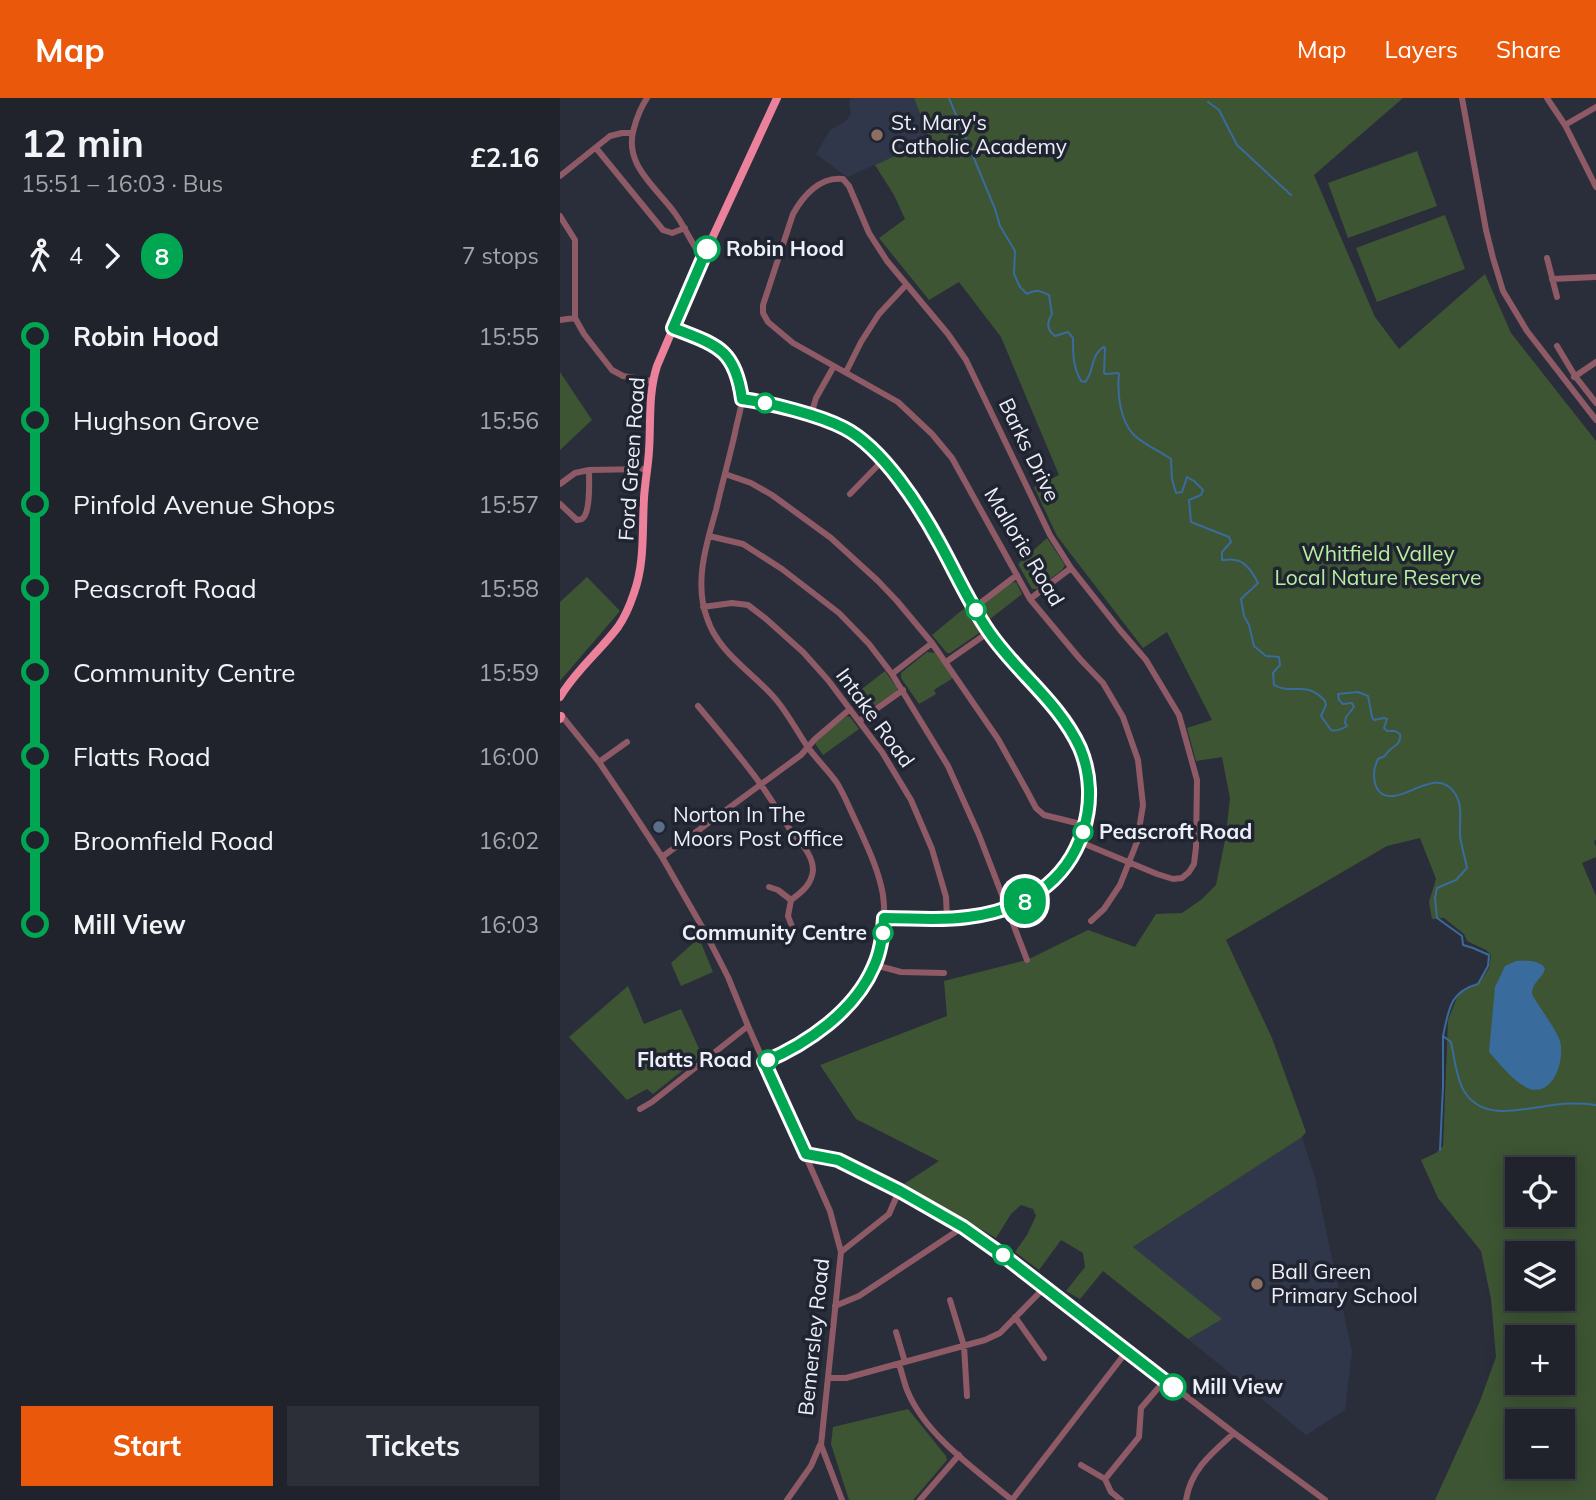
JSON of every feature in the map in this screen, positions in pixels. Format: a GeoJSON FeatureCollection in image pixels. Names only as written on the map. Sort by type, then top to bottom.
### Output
{"type":"FeatureCollection","features":[{"type":"Feature","properties":{"kind":"main road","name":"Ford Green Road"},"geometry":{"type":"LineString","coordinates":[[560,697],[582,666],[617,627],[635,592],[644,544],[644,499],[652,381],[703,258],[777,98]]}},
{"type":"Feature","properties":{"kind":"street"},"geometry":{"type":"LineString","coordinates":[[647,98],[632,133],[632,149],[637,166],[675,212],[703,258]]}},
{"type":"Feature","properties":{"kind":"street"},"geometry":{"type":"LineString","coordinates":[[1462,98],[1486,230],[1503,291],[1527,331],[1596,419]]}},
{"type":"Feature","properties":{"kind":"street"},"geometry":{"type":"LineString","coordinates":[[1547,98],[1565,125],[1596,187]]}},
{"type":"Feature","properties":{"kind":"street"},"geometry":{"type":"LineString","coordinates":[[1565,125],[1596,107]]}},
{"type":"Feature","properties":{"kind":"street"},"geometry":{"type":"LineString","coordinates":[[560,175],[610,136],[632,133]]}},
{"type":"Feature","properties":{"kind":"street"},"geometry":{"type":"LineString","coordinates":[[596,148],[663,230],[672,233],[685,228]]}},
{"type":"Feature","properties":{"kind":"street","name":"Barks Drive"},"geometry":{"type":"LineString","coordinates":[[834,366],[793,343],[768,322],[763,313],[789,226],[800,202],[813,188],[828,180],[843,179],[887,261],[948,334],[965,360],[1050,535],[1071,568],[1146,660],[1179,715],[1197,780],[1196,848],[1194,864],[1189,872],[1182,878],[1172,879],[1080,842]]}},
{"type":"Feature","properties":{"kind":"street"},"geometry":{"type":"LineString","coordinates":[[560,216],[575,240],[575,318],[612,370],[623,376],[652,381]]}},
{"type":"Feature","properties":{"kind":"street"},"geometry":{"type":"LineString","coordinates":[[1547,258],[1558,297]]}},
{"type":"Feature","properties":{"kind":"street"},"geometry":{"type":"LineString","coordinates":[[1552,279],[1596,277]]}},
{"type":"Feature","properties":{"kind":"street"},"geometry":{"type":"LineString","coordinates":[[846,372],[879,314],[905,285]]}},
{"type":"Feature","properties":{"kind":"street"},"geometry":{"type":"LineString","coordinates":[[560,320],[575,318]]}},
{"type":"Feature","properties":{"kind":"street"},"geometry":{"type":"LineString","coordinates":[[673,328],[715,345],[729,358],[740,380],[742,399],[709,536],[701,582],[703,607],[710,628],[724,649],[777,701],[836,783],[865,840],[883,894],[881,944],[868,979],[853,1000],[832,1021],[797,1045],[764,1062]]}},
{"type":"Feature","properties":{"kind":"street"},"geometry":{"type":"LineString","coordinates":[[1557,346],[1596,403]]}},
{"type":"Feature","properties":{"kind":"street"},"geometry":{"type":"LineString","coordinates":[[1568,384],[1596,362]]}},
{"type":"Feature","properties":{"kind":"street"},"geometry":{"type":"LineString","coordinates":[[811,415],[834,366]]}},
{"type":"Feature","properties":{"kind":"street","name":"Mallorie Road"},"geometry":{"type":"LineString","coordinates":[[834,366],[898,402],[932,434],[952,458],[1030,599],[1102,683],[1123,717],[1138,760],[1143,805],[1137,842],[1121,885],[1104,909],[1091,921]]}},
{"type":"Feature","properties":{"kind":"street"},"geometry":{"type":"LineString","coordinates":[[742,399],[811,415],[844,428],[860,438],[883,460],[919,508],[989,632],[1061,715],[1081,751],[1088,776],[1089,798],[1080,842],[1070,862],[1045,888],[1026,901],[979,916],[947,919],[884,918]]}},
{"type":"Feature","properties":{"kind":"street"},"geometry":{"type":"LineString","coordinates":[[850,494],[883,460]]}},
{"type":"Feature","properties":{"kind":"street"},"geometry":{"type":"LineString","coordinates":[[560,484],[575,473],[589,470],[646,469]]}},
{"type":"Feature","properties":{"kind":"street"},"geometry":{"type":"LineString","coordinates":[[560,504],[577,520],[584,517],[588,507],[589,470]]}},
{"type":"Feature","properties":{"kind":"street"},"geometry":{"type":"LineString","coordinates":[[725,474],[751,483],[772,495],[831,538],[897,601],[946,662],[998,739],[1036,808],[1044,816],[1085,825]]}},
{"type":"Feature","properties":{"kind":"street"},"geometry":{"type":"LineString","coordinates":[[709,536],[743,544],[782,569],[839,614],[869,644],[892,674],[948,766],[979,835],[1027,960]]}},
{"type":"Feature","properties":{"kind":"street"},"geometry":{"type":"LineString","coordinates":[[1030,599],[1071,568]]}},
{"type":"Feature","properties":{"kind":"street"},"geometry":{"type":"LineString","coordinates":[[974,608],[1017,575]]}},
{"type":"Feature","properties":{"kind":"street","name":"Intake Road"},"geometry":{"type":"LineString","coordinates":[[703,607],[732,603],[748,605],[803,652],[828,680],[882,752],[911,800],[932,849],[946,897],[947,919]]}},
{"type":"Feature","properties":{"kind":"street"},"geometry":{"type":"LineString","coordinates":[[946,662],[989,632]]}},
{"type":"Feature","properties":{"kind":"street"},"geometry":{"type":"LineString","coordinates":[[892,674],[932,643]]}},
{"type":"Feature","properties":{"kind":"street"},"geometry":{"type":"LineString","coordinates":[[859,721],[903,691]]}},
{"type":"Feature","properties":{"kind":"street"},"geometry":{"type":"LineString","coordinates":[[698,706],[731,745],[809,853],[813,869],[810,881],[792,900],[788,916],[794,932]]}},
{"type":"Feature","properties":{"kind":"street"},"geometry":{"type":"LineString","coordinates":[[662,858],[801,755],[849,709]]}},
{"type":"Feature","properties":{"kind":"street","name":"Bemersley Road"},"geometry":{"type":"LineString","coordinates":[[560,716],[598,762],[662,858],[705,932],[728,976],[830,1211],[841,1252],[821,1445],[842,1500]]}},
{"type":"Feature","properties":{"kind":"street"},"geometry":{"type":"LineString","coordinates":[[598,762],[627,742]]}},
{"type":"Feature","properties":{"kind":"street"},"geometry":{"type":"LineString","coordinates":[[769,887],[792,900]]}},
{"type":"Feature","properties":{"kind":"street"},"geometry":{"type":"LineString","coordinates":[[875,965],[901,972],[944,973]]}},
{"type":"Feature","properties":{"kind":"street"},"geometry":{"type":"LineString","coordinates":[[640,1109],[748,1026]]}},
{"type":"Feature","properties":{"kind":"street"},"geometry":{"type":"LineString","coordinates":[[806,1154],[838,1160],[963,1227],[1325,1500]]}},
{"type":"Feature","properties":{"kind":"street"},"geometry":{"type":"LineString","coordinates":[[841,1252],[888,1214],[900,1191]]}},
{"type":"Feature","properties":{"kind":"street"},"geometry":{"type":"LineString","coordinates":[[835,1306],[859,1296],[963,1227]]}},
{"type":"Feature","properties":{"kind":"street"},"geometry":{"type":"LineString","coordinates":[[828,1378],[846,1378],[985,1340],[1000,1333],[1045,1287]]}},
{"type":"Feature","properties":{"kind":"street"},"geometry":{"type":"LineString","coordinates":[[950,1300],[964,1346],[967,1396]]}},
{"type":"Feature","properties":{"kind":"street"},"geometry":{"type":"LineString","coordinates":[[1015,1317],[1044,1357]]}},
{"type":"Feature","properties":{"kind":"street"},"geometry":{"type":"LineString","coordinates":[[896,1332],[908,1392],[924,1419],[949,1447],[1012,1500],[1127,1351]]}},
{"type":"Feature","properties":{"kind":"street"},"geometry":{"type":"LineString","coordinates":[[1105,1479],[1139,1437],[1141,1408],[1166,1380]]}},
{"type":"Feature","properties":{"kind":"street"},"geometry":{"type":"LineString","coordinates":[[1186,1500],[1187,1491],[1201,1463],[1234,1433]]}},
{"type":"Feature","properties":{"kind":"street"},"geometry":{"type":"LineString","coordinates":[[787,1500],[811,1466],[821,1445]]}},
{"type":"Feature","properties":{"kind":"street"},"geometry":{"type":"LineString","coordinates":[[920,1500],[959,1455]]}},
{"type":"Feature","properties":{"kind":"street"},"geometry":{"type":"LineString","coordinates":[[1081,1465],[1105,1479],[1111,1492],[1121,1500]]}},
{"type":"Feature","properties":{"kind":"shaded area","name":"St. Mary's Catholic Academy"},"geometry":{"type":"Polygon","coordinates":[[[851,98],[914,98],[930,141],[847,177],[816,154],[830,130],[846,121],[851,114],[851,98]]]}},
{"type":"Feature","properties":{"kind":"shaded area","name":"Ball Green Primary School"},"geometry":{"type":"Polygon","coordinates":[[[1302,1137],[1315,1178],[1352,1352],[1345,1410],[1306,1435],[1188,1339],[1221,1319],[1132,1248],[1302,1137]]]}},
{"type":"Feature","properties":{"kind":"green space","name":"Whitfield Valley Local Nature Reserve"},"geometry":{"type":"Polygon","coordinates":[[[914,98],[1403,98],[1314,175],[1375,317],[1399,349],[1485,274],[1511,333],[1596,441],[1596,857],[1582,863],[1596,896],[1596,1500],[1435,1500],[1480,1401],[1496,1357],[1491,1299],[1481,1251],[1438,1198],[1421,1160],[1436,1153],[1443,1146],[1448,1020],[1458,995],[1478,985],[1489,968],[1491,955],[1467,941],[1464,934],[1444,918],[1432,919],[1429,902],[1436,879],[1420,838],[1387,846],[1226,940],[1272,1038],[1306,1132],[1133,1247],[1222,1319],[1188,1339],[1103,1271],[1080,1299],[1066,1291],[1085,1267],[1083,1253],[1061,1240],[1039,1270],[1015,1252],[1036,1216],[1033,1209],[1021,1205],[1011,1214],[996,1238],[904,1184],[939,1161],[856,1119],[820,1065],[947,1016],[944,981],[1027,960],[1088,930],[1135,947],[1156,914],[1182,913],[1216,885],[1230,798],[1222,757],[1196,761],[1187,728],[1212,720],[1167,632],[1143,648],[1057,536],[1034,487],[1059,475],[1001,337],[959,282],[929,300],[879,238],[905,219],[875,165],[930,140],[914,98]]]}},
{"type":"Feature","properties":{"kind":"green space"},"geometry":{"type":"Polygon","coordinates":[[[1417,151],[1437,206],[1348,238],[1328,183],[1417,151]]]}},
{"type":"Feature","properties":{"kind":"green space"},"geometry":{"type":"Polygon","coordinates":[[[1445,215],[1465,269],[1377,302],[1356,248],[1445,215]]]}},
{"type":"Feature","properties":{"kind":"green space"},"geometry":{"type":"Polygon","coordinates":[[[560,372],[592,420],[560,450],[560,372]]]}},
{"type":"Feature","properties":{"kind":"green space"},"geometry":{"type":"Polygon","coordinates":[[[1047,538],[1065,565],[1037,589],[1032,589],[1018,564],[1047,538]]]}},
{"type":"Feature","properties":{"kind":"green space"},"geometry":{"type":"Polygon","coordinates":[[[587,577],[620,611],[560,681],[560,602],[587,577]]]}},
{"type":"Feature","properties":{"kind":"green space"},"geometry":{"type":"Polygon","coordinates":[[[1016,582],[1022,594],[990,619],[983,605],[1010,583],[1016,582]]]}},
{"type":"Feature","properties":{"kind":"green space"},"geometry":{"type":"Polygon","coordinates":[[[967,606],[982,631],[947,653],[932,635],[967,606]]]}},
{"type":"Feature","properties":{"kind":"green space"},"geometry":{"type":"Polygon","coordinates":[[[927,652],[935,653],[953,678],[934,690],[936,694],[919,704],[901,678],[901,673],[927,652]]]}},
{"type":"Feature","properties":{"kind":"green space"},"geometry":{"type":"Polygon","coordinates":[[[885,671],[897,691],[862,714],[849,699],[885,671]]]}},
{"type":"Feature","properties":{"kind":"green space"},"geometry":{"type":"Polygon","coordinates":[[[847,716],[859,729],[823,755],[815,741],[847,716]]]}},
{"type":"Feature","properties":{"kind":"green space"},"geometry":{"type":"Polygon","coordinates":[[[699,938],[713,972],[681,986],[671,963],[699,938]]]}},
{"type":"Feature","properties":{"kind":"green space"},"geometry":{"type":"Polygon","coordinates":[[[628,986],[644,1024],[681,1009],[702,1055],[653,1094],[647,1089],[627,1100],[569,1037],[628,986]]]}},
{"type":"Feature","properties":{"kind":"green space"},"geometry":{"type":"Polygon","coordinates":[[[908,1409],[947,1460],[913,1500],[849,1500],[831,1444],[833,1427],[908,1409]]]}},
{"type":"Feature","properties":{"kind":"water"},"geometry":{"type":"Polygon","coordinates":[[[1516,961],[1535,962],[1545,968],[1532,994],[1560,1041],[1561,1057],[1556,1074],[1546,1087],[1538,1090],[1519,1083],[1489,1052],[1495,987],[1505,966],[1516,961]]]}},
{"type":"Feature","properties":{"kind":"waterway"},"geometry":{"type":"LineString","coordinates":[[949,98],[1000,226],[1015,251],[1014,274],[1020,287],[1027,294],[1038,291],[1049,295],[1052,314],[1048,323],[1049,329],[1055,336],[1068,332],[1073,338],[1073,355],[1081,381],[1085,382],[1088,378],[1096,356],[1105,348],[1104,373],[1119,374],[1120,406],[1129,428],[1141,441],[1171,459],[1176,493],[1182,492],[1187,477],[1203,490],[1201,495],[1189,500],[1191,522],[1229,537],[1231,542],[1222,552],[1222,560],[1243,563],[1258,583],[1241,599],[1254,646],[1266,656],[1279,657],[1280,665],[1273,673],[1274,685],[1287,689],[1305,689],[1318,694],[1326,705],[1321,716],[1333,731],[1347,726],[1346,717],[1354,707],[1352,703],[1343,704],[1338,694],[1358,692],[1368,696],[1374,720],[1387,719],[1384,728],[1400,734],[1399,742],[1378,759],[1374,771],[1377,789],[1387,796],[1394,796],[1425,785],[1441,783],[1448,786],[1457,797],[1467,868],[1456,880],[1437,888],[1437,918],[1462,936],[1463,945],[1489,955],[1488,966],[1478,984],[1461,992],[1452,1003],[1443,1036],[1451,1042],[1458,1076],[1466,1094],[1474,1103],[1495,1111],[1564,1104],[1596,1105]]}},
{"type":"Feature","properties":{"kind":"waterway"},"geometry":{"type":"LineString","coordinates":[[1208,102],[1219,110],[1237,145],[1291,195]]}},
{"type":"Feature","properties":{"kind":"waterway"},"geometry":{"type":"LineString","coordinates":[[1440,1150],[1443,1036]]}},
{"type":"Feature","properties":{"kind":"bus line","name":"8"},"geometry":{"type":"LineString","coordinates":[[707,249],[673,328],[715,345],[729,358],[740,380],[742,399],[814,416],[844,428],[860,438],[883,460],[919,508],[989,632],[1061,715],[1081,751],[1088,776],[1088,816],[1080,842],[1070,862],[1045,888],[1026,901],[990,914],[947,919],[884,918],[875,965],[853,1000],[832,1021],[797,1045],[764,1062],[806,1154],[838,1160],[963,1227],[1173,1387]]}},
{"type":"Feature","properties":{"kind":"place","name":"St. Mary's Catholic Academy"},"geometry":{"type":"Point","coordinates":[877,135]}},
{"type":"Feature","properties":{"kind":"place","name":"Robin Hood"},"geometry":{"type":"Point","coordinates":[707,249]}},
{"type":"Feature","properties":{"kind":"place","name":"Norton In The Moors Post Office"},"geometry":{"type":"Point","coordinates":[659,827]}},
{"type":"Feature","properties":{"kind":"place","name":"Peascroft Road"},"geometry":{"type":"Point","coordinates":[1083,832]}},
{"type":"Feature","properties":{"kind":"place","name":"Community Centre"},"geometry":{"type":"Point","coordinates":[883,933]}},
{"type":"Feature","properties":{"kind":"place","name":"Flatts Road"},"geometry":{"type":"Point","coordinates":[768,1060]}},
{"type":"Feature","properties":{"kind":"place","name":"Ball Green Primary School"},"geometry":{"type":"Point","coordinates":[1257,1284]}},
{"type":"Feature","properties":{"kind":"place","name":"Mill View"},"geometry":{"type":"Point","coordinates":[1173,1387]}}]}
